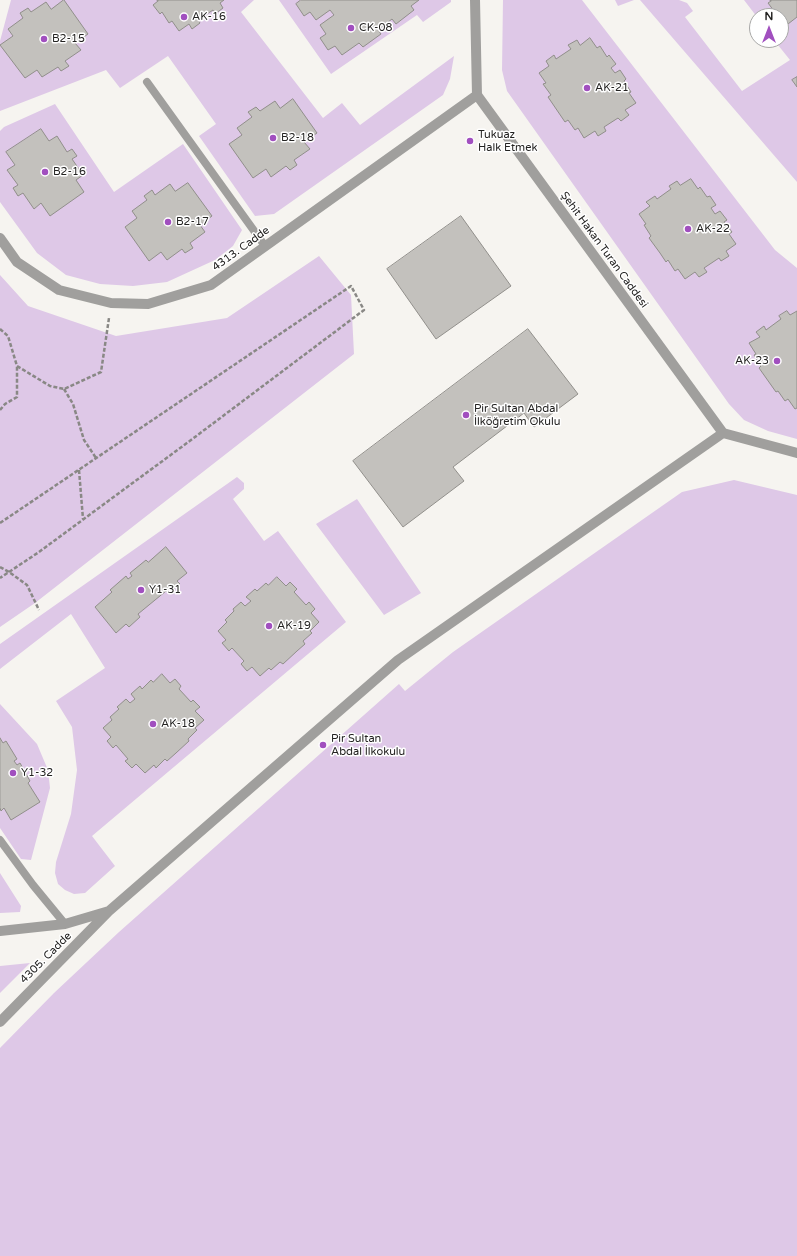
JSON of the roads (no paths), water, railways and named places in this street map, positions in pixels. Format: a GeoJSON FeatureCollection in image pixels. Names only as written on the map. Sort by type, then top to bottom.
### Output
{"type":"FeatureCollection","features":[{"type":"Feature","properties":{"kind":"street"},"geometry":{"type":"LineString","coordinates":[[475,0],[477,95]]}},
{"type":"Feature","properties":{"kind":"street","name":"4313. Cadde"},"geometry":{"type":"LineString","coordinates":[[0,238],[17,262],[60,290],[111,303],[148,304],[211,285],[477,95]]}},
{"type":"Feature","properties":{"kind":"street","name":"Şehit Hakan Turan Caddesi"},"geometry":{"type":"LineString","coordinates":[[477,95],[723,433]]}},
{"type":"Feature","properties":{"kind":"street"},"geometry":{"type":"LineString","coordinates":[[723,433],[797,453]]}},
{"type":"Feature","properties":{"kind":"street","name":"4305. Cadde"},"geometry":{"type":"LineString","coordinates":[[0,1022],[109,911],[398,660],[723,433]]}},
{"type":"Feature","properties":{"kind":"street"},"geometry":{"type":"LineString","coordinates":[[0,931],[66,924],[109,911]]}},
{"type":"Feature","properties":{"kind":"lane"},"geometry":{"type":"LineString","coordinates":[[147,82],[265,246]]}},
{"type":"Feature","properties":{"kind":"lane"},"geometry":{"type":"LineString","coordinates":[[0,840],[33,885],[66,924]]}},
{"type":"Feature","properties":{"kind":"place","name":"AK-16"},"geometry":{"type":"Point","coordinates":[184,17]}},
{"type":"Feature","properties":{"kind":"place","name":"CK-08"},"geometry":{"type":"Point","coordinates":[351,28]}},
{"type":"Feature","properties":{"kind":"place","name":"B2-15"},"geometry":{"type":"Point","coordinates":[44,39]}},
{"type":"Feature","properties":{"kind":"place","name":"AK-21"},"geometry":{"type":"Point","coordinates":[587,88]}},
{"type":"Feature","properties":{"kind":"place","name":"B2-18"},"geometry":{"type":"Point","coordinates":[273,138]}},
{"type":"Feature","properties":{"kind":"place","name":"Tukuaz Halk Etmek"},"geometry":{"type":"Point","coordinates":[470,141]}},
{"type":"Feature","properties":{"kind":"place","name":"B2-16"},"geometry":{"type":"Point","coordinates":[45,172]}},
{"type":"Feature","properties":{"kind":"place","name":"B2-17"},"geometry":{"type":"Point","coordinates":[168,222]}},
{"type":"Feature","properties":{"kind":"place","name":"AK-22"},"geometry":{"type":"Point","coordinates":[688,229]}},
{"type":"Feature","properties":{"kind":"place","name":"AK-23"},"geometry":{"type":"Point","coordinates":[777,361]}},
{"type":"Feature","properties":{"kind":"place","name":"Pir Sultan Abdal İlköğretim Okulu"},"geometry":{"type":"Point","coordinates":[466,415]}},
{"type":"Feature","properties":{"kind":"place","name":"Y1-31"},"geometry":{"type":"Point","coordinates":[141,590]}},
{"type":"Feature","properties":{"kind":"place","name":"AK-19"},"geometry":{"type":"Point","coordinates":[269,626]}},
{"type":"Feature","properties":{"kind":"place","name":"AK-18"},"geometry":{"type":"Point","coordinates":[153,724]}},
{"type":"Feature","properties":{"kind":"place","name":"Pir Sultan Abdal İlkokulu"},"geometry":{"type":"Point","coordinates":[323,745]}},
{"type":"Feature","properties":{"kind":"place","name":"Y1-32"},"geometry":{"type":"Point","coordinates":[13,773]}}]}
